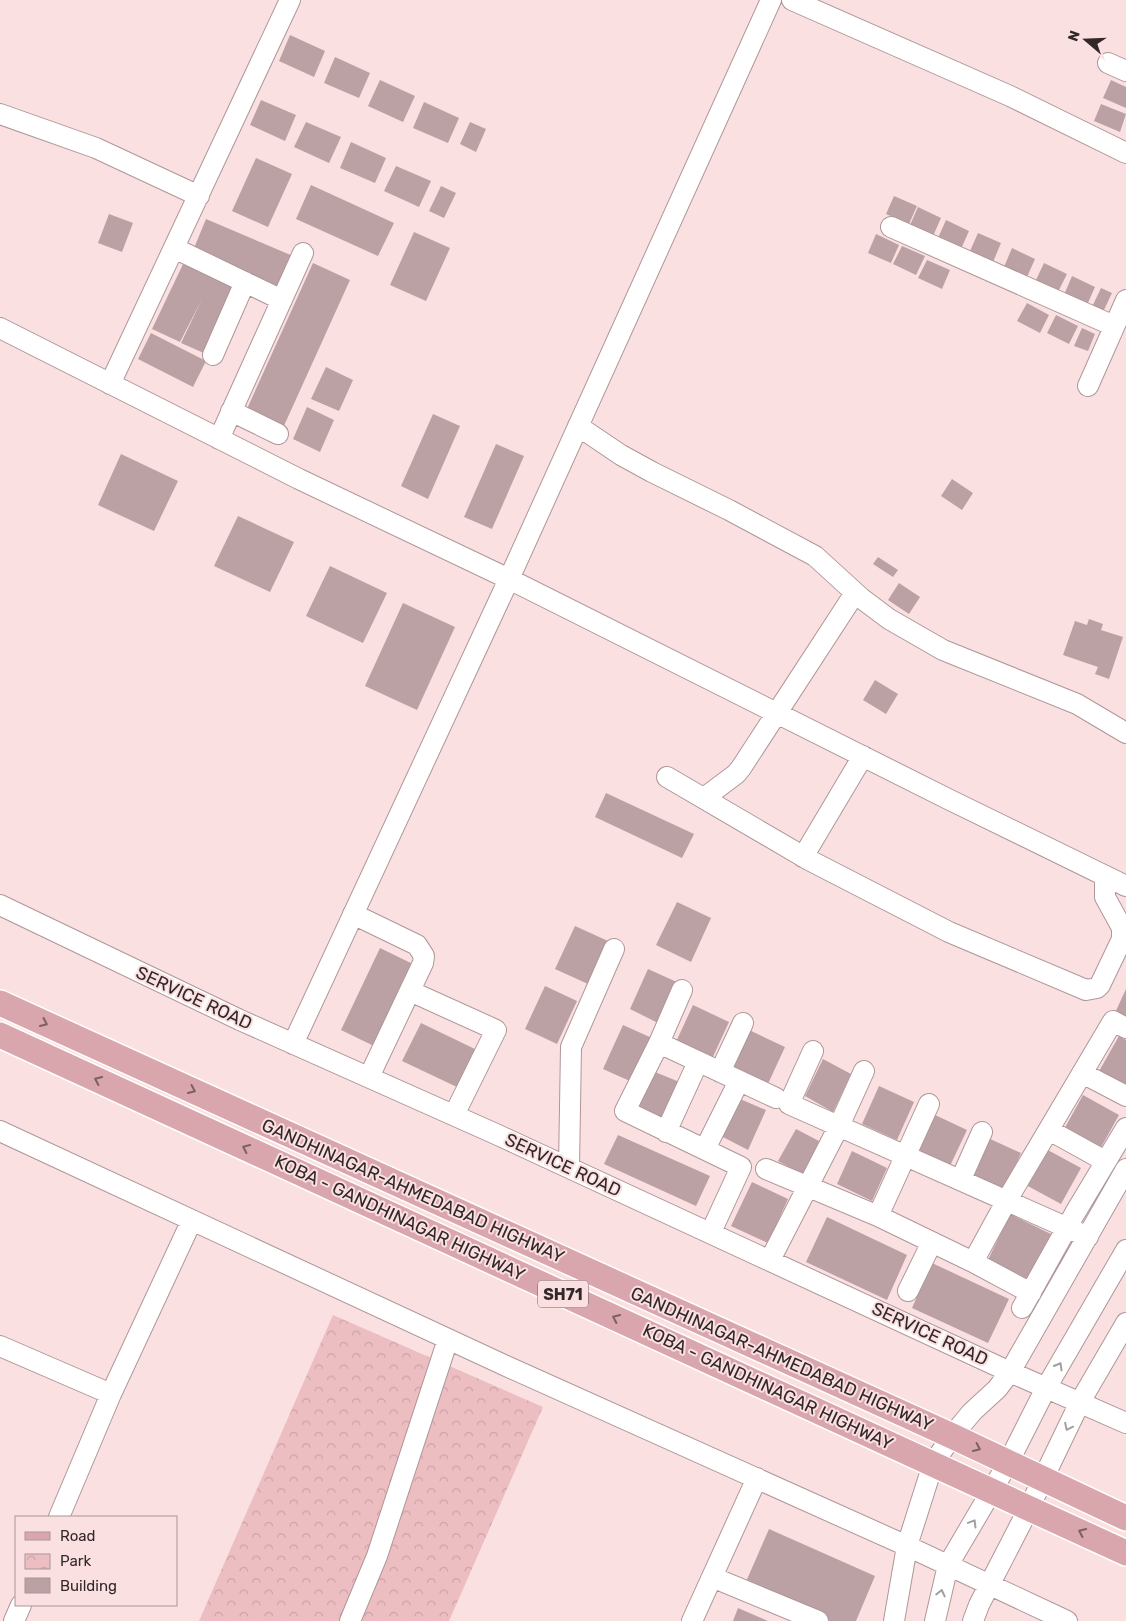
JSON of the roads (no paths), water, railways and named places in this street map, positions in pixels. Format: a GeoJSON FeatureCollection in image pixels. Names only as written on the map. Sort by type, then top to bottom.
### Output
{"type":"FeatureCollection","features":[{"type":"Feature","properties":{"kind":"main road","name":"GANDHINAGAR-AHMEDABAD HIGHWAY"},"geometry":{"type":"LineString","coordinates":[[0,1003],[952,1436],[1126,1518]]}},
{"type":"Feature","properties":{"kind":"main road","name":"KOBA - GANDHINAGAR HIGHWAY"},"geometry":{"type":"LineString","coordinates":[[0,1035],[1126,1553]]}},
{"type":"Feature","properties":{"kind":"street"},"geometry":{"type":"LineString","coordinates":[[110,384],[290,0]]}},
{"type":"Feature","properties":{"kind":"street"},"geometry":{"type":"LineString","coordinates":[[293,1044],[509,579],[771,0]]}},
{"type":"Feature","properties":{"kind":"street"},"geometry":{"type":"LineString","coordinates":[[792,0],[1010,96],[1126,153]]}},
{"type":"Feature","properties":{"kind":"street"},"geometry":{"type":"LineString","coordinates":[[0,114],[96,148],[198,196]]}},
{"type":"Feature","properties":{"kind":"street"},"geometry":{"type":"LineString","coordinates":[[891,226],[1114,326]]}},
{"type":"Feature","properties":{"kind":"street"},"geometry":{"type":"LineString","coordinates":[[174,248],[282,300]]}},
{"type":"Feature","properties":{"kind":"street"},"geometry":{"type":"LineString","coordinates":[[219,438],[303,253]]}},
{"type":"Feature","properties":{"kind":"street"},"geometry":{"type":"LineString","coordinates":[[213,354],[245,282]]}},
{"type":"Feature","properties":{"kind":"street"},"geometry":{"type":"LineString","coordinates":[[1088,386],[1126,300]]}},
{"type":"Feature","properties":{"kind":"street"},"geometry":{"type":"LineString","coordinates":[[0,328],[299,479],[509,579],[1126,886]]}},
{"type":"Feature","properties":{"kind":"street"},"geometry":{"type":"LineString","coordinates":[[231,411],[278,434]]}},
{"type":"Feature","properties":{"kind":"street"},"geometry":{"type":"LineString","coordinates":[[578,426],[620,455],[815,556],[855,593],[889,619],[943,650],[1077,704],[1126,733]]}},
{"type":"Feature","properties":{"kind":"street"},"geometry":{"type":"LineString","coordinates":[[704,798],[736,774],[741,768],[855,593]]}},
{"type":"Feature","properties":{"kind":"street"},"geometry":{"type":"LineString","coordinates":[[803,857],[862,756]]}},
{"type":"Feature","properties":{"kind":"street"},"geometry":{"type":"LineString","coordinates":[[667,776],[803,857],[949,932],[1086,990],[1097,988],[1100,985],[1122,939],[1122,928],[1104,897],[1105,876]]}},
{"type":"Feature","properties":{"kind":"street","name":"SERVICE ROAD"},"geometry":{"type":"LineString","coordinates":[[0,905],[240,1020],[569,1167],[1010,1372],[1125,1421]]}},
{"type":"Feature","properties":{"kind":"street"},"geometry":{"type":"LineString","coordinates":[[353,914],[417,945],[424,956],[423,963],[369,1077]]}},
{"type":"Feature","properties":{"kind":"street"},"geometry":{"type":"LineString","coordinates":[[569,1167],[570,1047],[614,949]]}},
{"type":"Feature","properties":{"kind":"street"},"geometry":{"type":"LineString","coordinates":[[682,990],[659,1043],[625,1111],[741,1167],[711,1232]]}},
{"type":"Feature","properties":{"kind":"street"},"geometry":{"type":"LineString","coordinates":[[410,991],[496,1030],[454,1116]]}},
{"type":"Feature","properties":{"kind":"street"},"geometry":{"type":"LineString","coordinates":[[973,1262],[1007,1200],[1114,1021],[1126,1028]]}},
{"type":"Feature","properties":{"kind":"street"},"geometry":{"type":"LineString","coordinates":[[720,1072],[743,1023]]}},
{"type":"Feature","properties":{"kind":"street"},"geometry":{"type":"LineString","coordinates":[[659,1043],[776,1098]]}},
{"type":"Feature","properties":{"kind":"street"},"geometry":{"type":"LineString","coordinates":[[813,1051],[789,1104],[1007,1200],[1092,1230]]}},
{"type":"Feature","properties":{"kind":"street"},"geometry":{"type":"LineString","coordinates":[[666,1132],[698,1062]]}},
{"type":"Feature","properties":{"kind":"street"},"geometry":{"type":"LineString","coordinates":[[770,1260],[839,1126],[864,1071]]}},
{"type":"Feature","properties":{"kind":"street"},"geometry":{"type":"LineString","coordinates":[[1082,1073],[1126,1096]]}},
{"type":"Feature","properties":{"kind":"street"},"geometry":{"type":"LineString","coordinates":[[705,1149],[739,1081]]}},
{"type":"Feature","properties":{"kind":"street"},"geometry":{"type":"LineString","coordinates":[[878,1216],[929,1104]]}},
{"type":"Feature","properties":{"kind":"street"},"geometry":{"type":"LineString","coordinates":[[766,1169],[878,1216],[973,1262],[1027,1300],[1070,1221],[1126,1128]]}},
{"type":"Feature","properties":{"kind":"street"},"geometry":{"type":"LineString","coordinates":[[1049,1130],[1105,1161]]}},
{"type":"Feature","properties":{"kind":"street"},"geometry":{"type":"LineString","coordinates":[[0,1131],[448,1339],[948,1565],[1067,1621]]}},
{"type":"Feature","properties":{"kind":"street"},"geometry":{"type":"LineString","coordinates":[[961,1179],[982,1132]]}},
{"type":"Feature","properties":{"kind":"street"},"geometry":{"type":"LineString","coordinates":[[894,1621],[906,1546],[934,1464],[952,1436],[972,1412],[997,1389],[1010,1372],[1126,1169]]}},
{"type":"Feature","properties":{"kind":"street"},"geometry":{"type":"LineString","coordinates":[[58,1516],[111,1394],[192,1220]]}},
{"type":"Feature","properties":{"kind":"street"},"geometry":{"type":"LineString","coordinates":[[908,1290],[932,1242]]}},
{"type":"Feature","properties":{"kind":"street"},"geometry":{"type":"LineString","coordinates":[[935,1621],[948,1565],[1008,1463],[1046,1388],[1126,1250]]}},
{"type":"Feature","properties":{"kind":"street"},"geometry":{"type":"LineString","coordinates":[[973,1621],[1080,1402],[1126,1323]]}},
{"type":"Feature","properties":{"kind":"street"},"geometry":{"type":"LineString","coordinates":[[350,1621],[377,1556],[448,1339]]}},
{"type":"Feature","properties":{"kind":"street"},"geometry":{"type":"LineString","coordinates":[[0,1346],[111,1394]]}},
{"type":"Feature","properties":{"kind":"street"},"geometry":{"type":"LineString","coordinates":[[692,1621],[757,1478]]}},
{"type":"Feature","properties":{"kind":"street"},"geometry":{"type":"LineString","coordinates":[[712,1577],[818,1621]]}},
{"type":"Feature","properties":{"kind":"street"},"geometry":{"type":"LineString","coordinates":[[14,1621],[21,1606]]}}]}
